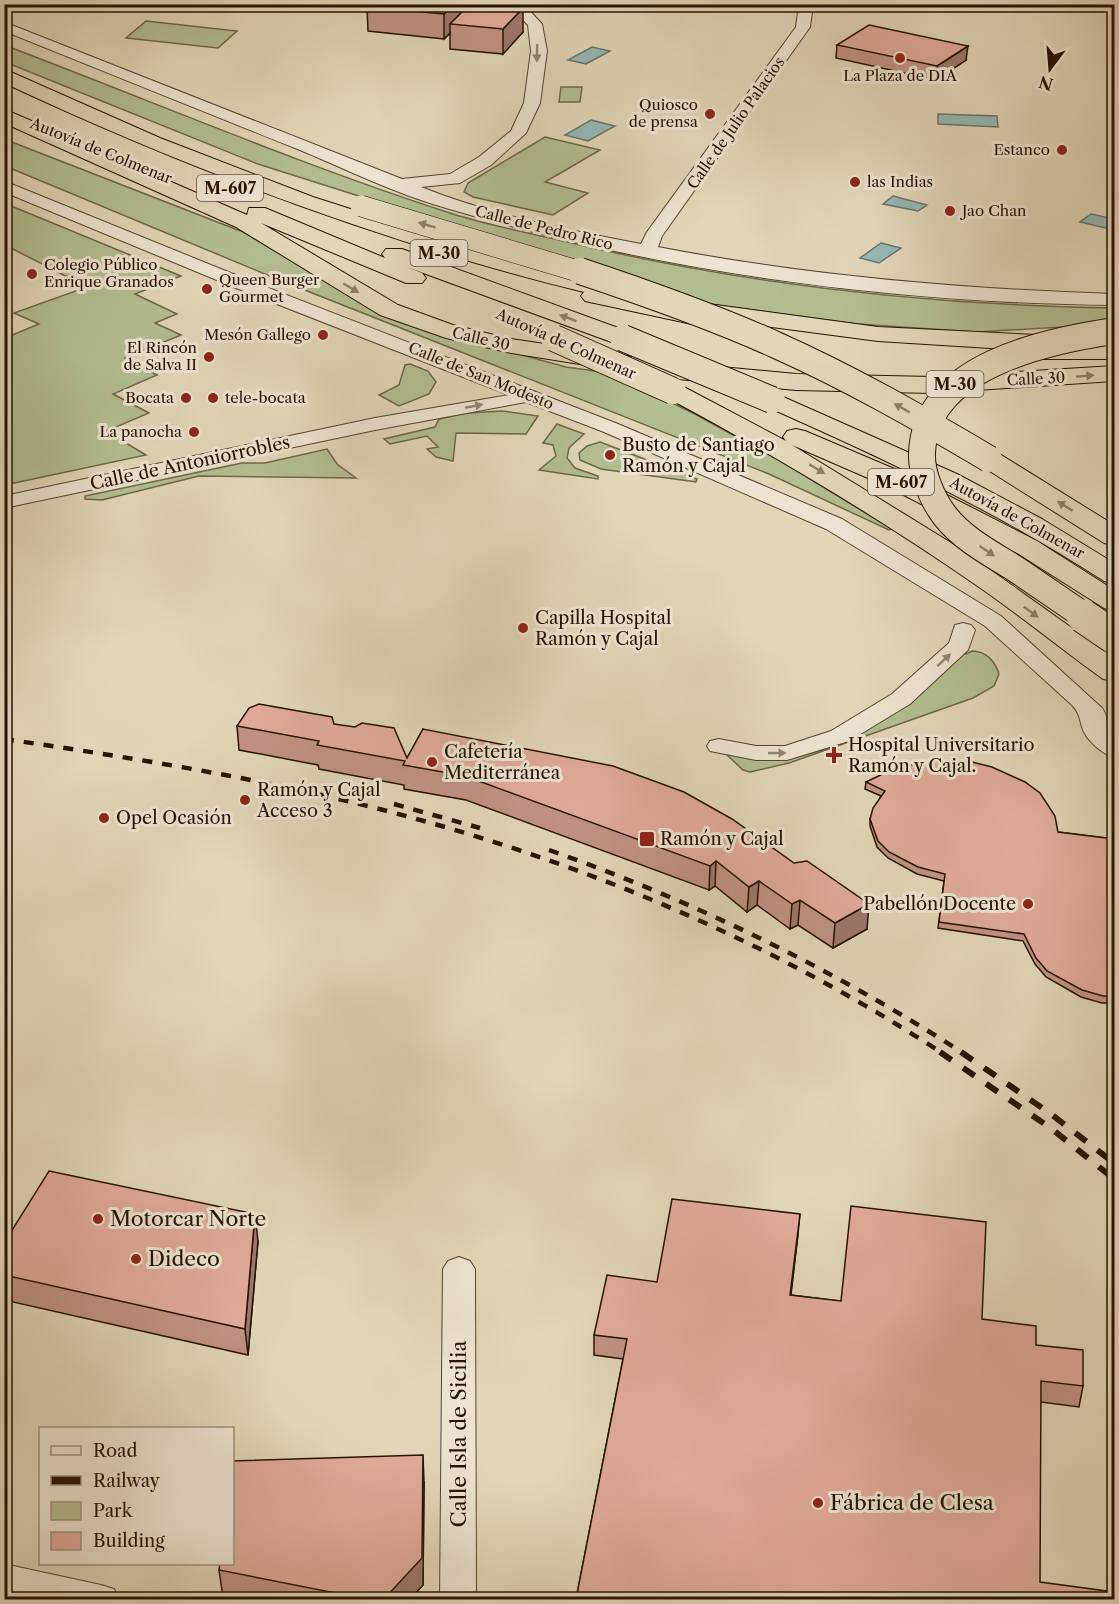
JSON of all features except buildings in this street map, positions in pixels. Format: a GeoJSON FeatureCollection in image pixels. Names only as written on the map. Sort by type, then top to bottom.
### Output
{"type":"FeatureCollection","features":[{"type":"Feature","properties":{"kind":"highway"},"geometry":{"type":"LineString","coordinates":[[4,75],[13,101]]}},
{"type":"Feature","properties":{"kind":"highway"},"geometry":{"type":"LineString","coordinates":[[13,101],[248,170],[647,294],[745,331],[893,402],[1114,537]]}},
{"type":"Feature","properties":{"kind":"highway"},"geometry":{"type":"LineString","coordinates":[[13,101],[440,248],[588,286],[784,324],[878,336],[988,342],[1114,343]]}},
{"type":"Feature","properties":{"kind":"highway","name":"Autovía de Colmenar"},"geometry":{"type":"LineString","coordinates":[[13,101],[280,222],[673,391],[767,424],[894,479],[1027,547],[1114,602]]}},
{"type":"Feature","properties":{"kind":"highway","name":"Autovía de Colmenar"},"geometry":{"type":"LineString","coordinates":[[13,101],[444,274],[623,338],[772,400],[888,450],[1041,529],[1114,575]]}},
{"type":"Feature","properties":{"kind":"highway","name":"Calle 30"},"geometry":{"type":"LineString","coordinates":[[13,101],[212,207],[389,310],[446,331],[511,346],[619,364],[733,377],[864,385],[932,385],[1114,374]]}},
{"type":"Feature","properties":{"kind":"highway","name":"Calle 30"},"geometry":{"type":"LineString","coordinates":[[13,101],[92,123],[237,183],[334,218],[436,252],[591,296],[746,326],[858,341],[984,351],[1114,352]]}},
{"type":"Feature","properties":{"kind":"highway"},"geometry":{"type":"LineString","coordinates":[[4,129],[138,188],[283,247]]}},
{"type":"Feature","properties":{"kind":"highway"},"geometry":{"type":"LineString","coordinates":[[1111,661],[971,540],[940,510],[923,474],[919,439],[931,412],[952,390],[978,371],[1032,346],[1114,331]]}},
{"type":"Feature","properties":{"kind":"highway"},"geometry":{"type":"LineString","coordinates":[[673,391],[751,430],[861,496],[1111,661]]}},
{"type":"Feature","properties":{"kind":"highway"},"geometry":{"type":"LineString","coordinates":[[888,450],[990,492],[1114,554]]}},
{"type":"Feature","properties":{"kind":"street"},"geometry":{"type":"LineString","coordinates":[[449,204],[449,187],[454,179],[509,142],[528,116],[539,51],[535,24],[519,9],[526,4]]}},
{"type":"Feature","properties":{"kind":"street","name":"Calle de Julio Palacios"},"geometry":{"type":"LineString","coordinates":[[650,244],[803,27],[806,4]]}},
{"type":"Feature","properties":{"kind":"street","name":"Calle de Pedro Rico"},"geometry":{"type":"LineString","coordinates":[[4,26],[449,204],[598,241],[650,244],[764,273],[889,287],[1114,300]]}},
{"type":"Feature","properties":{"kind":"street"},"geometry":{"type":"LineString","coordinates":[[395,183],[454,179]]}},
{"type":"Feature","properties":{"kind":"street","name":"Calle de San Modesto"},"geometry":{"type":"LineString","coordinates":[[4,186],[242,284],[525,394],[755,488],[834,524],[910,568],[944,592],[993,621],[1114,750]]}},
{"type":"Feature","properties":{"kind":"street","name":"Calle de Antoniorrobles"},"geometry":{"type":"LineString","coordinates":[[375,424],[429,409],[446,400],[454,389],[455,379],[445,362]]}},
{"type":"Feature","properties":{"kind":"street","name":"Calle de Antoniorrobles"},"geometry":{"type":"LineString","coordinates":[[4,502],[375,424],[514,400],[525,394]]}},
{"type":"Feature","properties":{"kind":"street","name":"Calle de San Modesto"},"geometry":{"type":"LineString","coordinates":[[944,592],[972,624],[1086,719]]}},
{"type":"Feature","properties":{"kind":"street"},"geometry":{"type":"LineString","coordinates":[[719,746],[756,753],[787,753],[840,736],[901,699],[960,645],[963,630]]}},
{"type":"Feature","properties":{"kind":"street","name":"Calle Isla de Sicilia"},"geometry":{"type":"LineString","coordinates":[[458,1599],[459,1269]]}},
{"type":"Feature","properties":{"kind":"street"},"geometry":{"type":"LineString","coordinates":[[4,1579],[101,1599]]}},
{"type":"Feature","properties":{"kind":"green space"},"geometry":{"type":"Polygon","coordinates":[[[146,21],[237,31],[218,48],[126,38],[146,21]]]}},
{"type":"Feature","properties":{"kind":"green space"},"geometry":{"type":"Polygon","coordinates":[[[4,45],[340,175],[453,214],[493,225],[696,269],[765,280],[905,297],[1114,308],[1114,324],[977,332],[857,324],[693,302],[258,164],[5,62],[4,45]]]}},
{"type":"Feature","properties":{"kind":"green space"},"geometry":{"type":"Polygon","coordinates":[[[561,87],[582,87],[580,102],[559,102],[561,87]]]}},
{"type":"Feature","properties":{"kind":"green space"},"geometry":{"type":"Polygon","coordinates":[[[545,137],[600,150],[545,182],[588,193],[553,215],[473,197],[464,192],[468,183],[545,137]]]}},
{"type":"Feature","properties":{"kind":"green space"},"geometry":{"type":"Polygon","coordinates":[[[4,139],[243,232],[302,264],[456,337],[566,367],[610,373],[695,414],[782,462],[892,529],[889,530],[769,474],[277,279],[5,166],[4,139]]]}},
{"type":"Feature","properties":{"kind":"green space"},"geometry":{"type":"Polygon","coordinates":[[[4,203],[181,276],[135,294],[177,314],[155,323],[181,335],[125,358],[157,375],[113,394],[149,413],[106,431],[146,455],[5,485],[5,338],[39,324],[14,313],[87,287],[5,245],[4,203]]]}},
{"type":"Feature","properties":{"kind":"green space"},"geometry":{"type":"Polygon","coordinates":[[[410,364],[428,371],[436,382],[429,394],[399,406],[379,395],[399,385],[405,365],[410,364]]]}},
{"type":"Feature","properties":{"kind":"green space"},"geometry":{"type":"Polygon","coordinates":[[[502,411],[538,416],[526,434],[456,433],[453,461],[436,457],[427,449],[438,447],[427,436],[390,444],[384,439],[435,427],[439,419],[466,413],[502,411]]]}},
{"type":"Feature","properties":{"kind":"green space"},"geometry":{"type":"Polygon","coordinates":[[[557,424],[584,434],[569,448],[567,458],[575,468],[598,476],[598,479],[539,470],[556,456],[553,445],[543,443],[557,424]]]}},
{"type":"Feature","properties":{"kind":"green space"},"geometry":{"type":"Polygon","coordinates":[[[600,442],[697,479],[696,482],[601,469],[580,460],[579,453],[587,446],[600,442]]]}},
{"type":"Feature","properties":{"kind":"green space"},"geometry":{"type":"Polygon","coordinates":[[[327,449],[337,464],[356,478],[199,476],[102,500],[85,499],[85,496],[242,463],[265,463],[327,449]]]}},
{"type":"Feature","properties":{"kind":"green space"},"geometry":{"type":"Polygon","coordinates":[[[972,651],[982,653],[989,658],[999,674],[994,686],[973,698],[789,763],[750,772],[743,770],[726,754],[761,759],[792,758],[822,750],[905,707],[960,652],[966,654],[972,651]]]}},
{"type":"Feature","properties":{"kind":"water"},"geometry":{"type":"Polygon","coordinates":[[[592,47],[610,51],[586,64],[568,60],[592,47]]]}},
{"type":"Feature","properties":{"kind":"water"},"geometry":{"type":"Polygon","coordinates":[[[938,114],[997,116],[998,127],[938,124],[938,114]]]}},
{"type":"Feature","properties":{"kind":"water"},"geometry":{"type":"Polygon","coordinates":[[[591,120],[615,126],[588,141],[565,135],[591,120]]]}},
{"type":"Feature","properties":{"kind":"water"},"geometry":{"type":"Polygon","coordinates":[[[893,196],[927,205],[918,211],[883,204],[893,196]]]}},
{"type":"Feature","properties":{"kind":"water"},"geometry":{"type":"Polygon","coordinates":[[[1091,214],[1114,219],[1114,230],[1080,222],[1091,214]]]}},
{"type":"Feature","properties":{"kind":"water"},"geometry":{"type":"Polygon","coordinates":[[[881,243],[901,248],[879,263],[860,258],[881,243]]]}},
{"type":"Feature","properties":{"kind":"railway"},"geometry":{"type":"LineString","coordinates":[[4,739],[158,763],[312,793],[413,818],[552,861],[687,915],[753,946],[817,979],[942,1053]]}},
{"type":"Feature","properties":{"kind":"railway"},"geometry":{"type":"LineString","coordinates":[[394,804],[480,828]]}},
{"type":"Feature","properties":{"kind":"railway"},"geometry":{"type":"LineString","coordinates":[[549,850],[657,892],[762,939],[864,993],[963,1053]]}},
{"type":"Feature","properties":{"kind":"railway"},"geometry":{"type":"LineString","coordinates":[[940,1052],[1052,1129],[1114,1179]]}},
{"type":"Feature","properties":{"kind":"railway"},"geometry":{"type":"LineString","coordinates":[[961,1052],[1051,1114],[1114,1163]]}},
{"type":"Feature","properties":{"kind":"place","name":"La Plaza de DIA"},"geometry":{"type":"Point","coordinates":[900,58]}},
{"type":"Feature","properties":{"kind":"place","name":"Quiosco de prensa"},"geometry":{"type":"Point","coordinates":[710,114]}},
{"type":"Feature","properties":{"kind":"place","name":"Estanco"},"geometry":{"type":"Point","coordinates":[1062,150]}},
{"type":"Feature","properties":{"kind":"place","name":"las Indias"},"geometry":{"type":"Point","coordinates":[855,182]}},
{"type":"Feature","properties":{"kind":"place","name":"Jao Chan"},"geometry":{"type":"Point","coordinates":[950,211]}},
{"type":"Feature","properties":{"kind":"place","name":"Colegio Público Enrique Granados"},"geometry":{"type":"Point","coordinates":[32,274]}},
{"type":"Feature","properties":{"kind":"place","name":"Queen Burger Gourmet"},"geometry":{"type":"Point","coordinates":[207,289]}},
{"type":"Feature","properties":{"kind":"place","name":"Mesón Gallego"},"geometry":{"type":"Point","coordinates":[323,335]}},
{"type":"Feature","properties":{"kind":"place","name":"El Rincón de Salva II"},"geometry":{"type":"Point","coordinates":[209,357]}},
{"type":"Feature","properties":{"kind":"place","name":"Bocata"},"geometry":{"type":"Point","coordinates":[186,398]}},
{"type":"Feature","properties":{"kind":"place","name":"tele-bocata"},"geometry":{"type":"Point","coordinates":[213,398]}},
{"type":"Feature","properties":{"kind":"place","name":"La panocha"},"geometry":{"type":"Point","coordinates":[194,432]}},
{"type":"Feature","properties":{"kind":"place","name":"Busto de Santiago Ramón y Cajal"},"geometry":{"type":"Point","coordinates":[610,455]}},
{"type":"Feature","properties":{"kind":"place","name":"Capilla Hospital Ramón y Cajal"},"geometry":{"type":"Point","coordinates":[523,628]}},
{"type":"Feature","properties":{"kind":"place","name":"Hospital Universitario Ramón y Cajal."},"geometry":{"type":"Point","coordinates":[834,755]}},
{"type":"Feature","properties":{"kind":"place","name":"Cafetería Mediterránea"},"geometry":{"type":"Point","coordinates":[432,762]}},
{"type":"Feature","properties":{"kind":"place","name":"Ramón y Cajal Acceso 3"},"geometry":{"type":"Point","coordinates":[245,800]}},
{"type":"Feature","properties":{"kind":"place","name":"Opel Ocasión"},"geometry":{"type":"Point","coordinates":[104,818]}},
{"type":"Feature","properties":{"kind":"place","name":"Ramón y Cajal"},"geometry":{"type":"Point","coordinates":[647,839]}},
{"type":"Feature","properties":{"kind":"place","name":"Pabellón Docente"},"geometry":{"type":"Point","coordinates":[1028,904]}},
{"type":"Feature","properties":{"kind":"place","name":"Motorcar Norte"},"geometry":{"type":"Point","coordinates":[98,1219]}},
{"type":"Feature","properties":{"kind":"place","name":"Dideco"},"geometry":{"type":"Point","coordinates":[136,1259]}},
{"type":"Feature","properties":{"kind":"place","name":"Fábrica de Clesa"},"geometry":{"type":"Point","coordinates":[818,1503]}}]}
